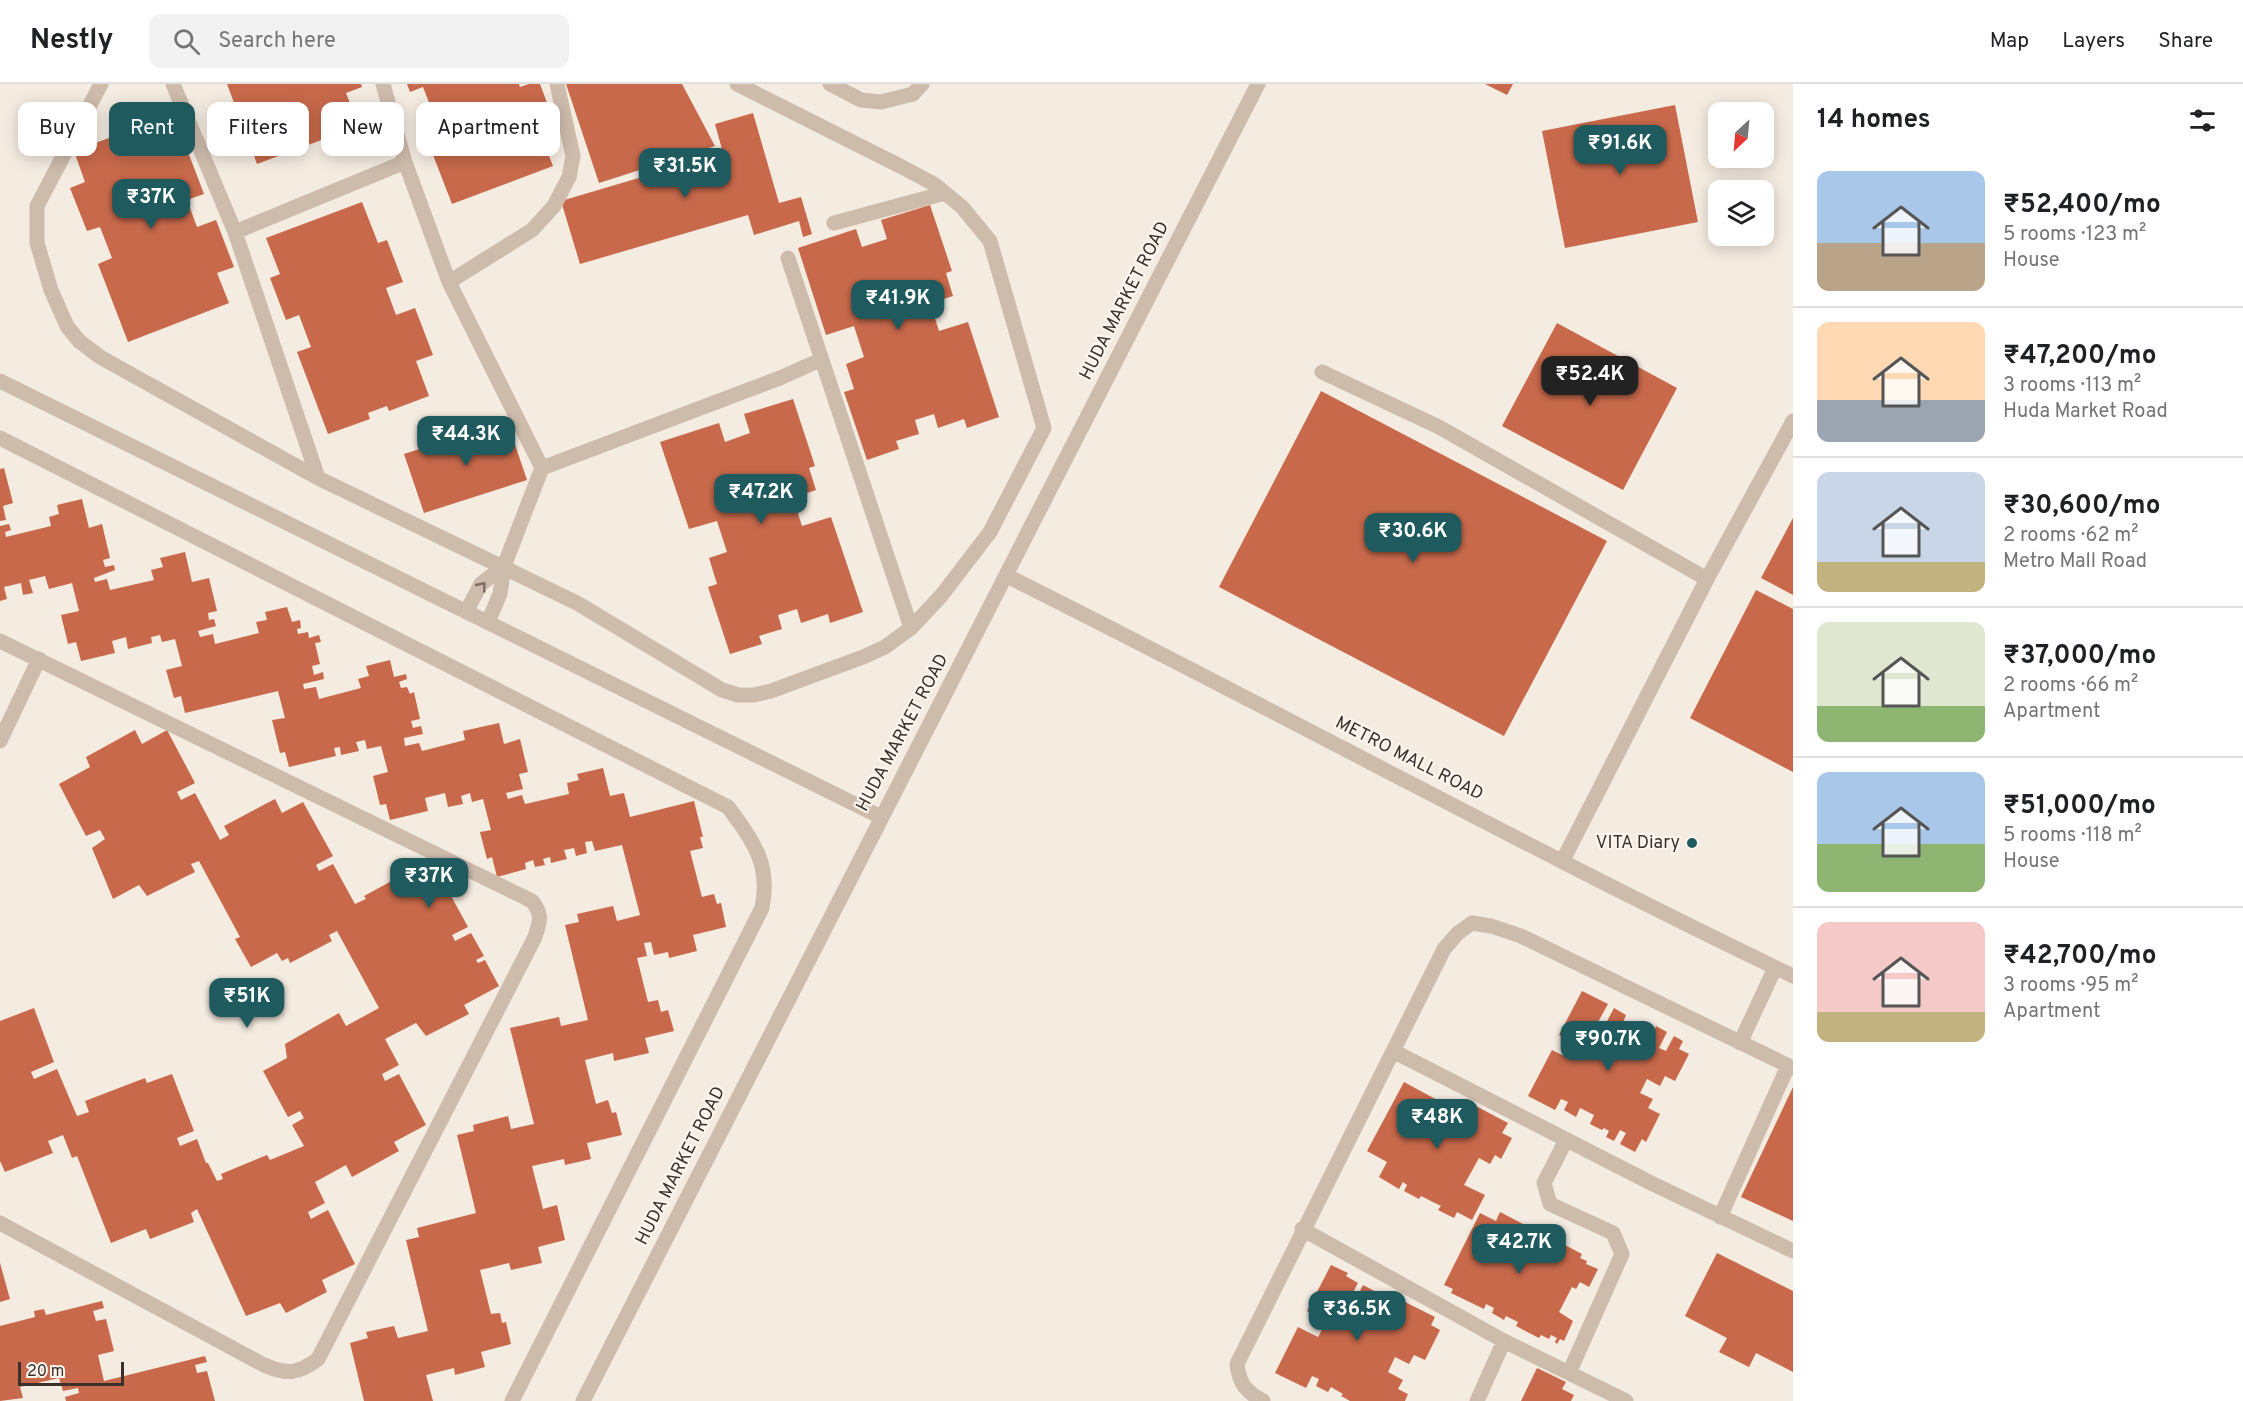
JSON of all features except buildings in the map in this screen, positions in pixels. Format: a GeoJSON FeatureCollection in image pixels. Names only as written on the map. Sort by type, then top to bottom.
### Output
{"type":"FeatureCollection","features":[{"type":"Feature","properties":{"kind":"street"},"geometry":{"type":"LineString","coordinates":[[102,84],[37,206],[38,243],[51,290],[67,326],[79,341],[100,357],[318,478],[577,603],[722,690],[754,695],[771,691],[863,657],[885,647],[911,628],[941,596],[990,532],[1044,428],[990,241],[962,207],[934,184],[737,84]]}},
{"type":"Feature","properties":{"kind":"street"},"geometry":{"type":"LineString","coordinates":[[173,84],[235,232],[318,478]]}},
{"type":"Feature","properties":{"kind":"street"},"geometry":{"type":"LineString","coordinates":[[383,84],[405,162],[449,282],[543,468]]}},
{"type":"Feature","properties":{"kind":"street"},"geometry":{"type":"LineString","coordinates":[[449,282],[532,230],[554,206],[569,177],[573,156],[557,84]]}},
{"type":"Feature","properties":{"kind":"street"},"geometry":{"type":"LineString","coordinates":[[830,84],[861,100],[881,102],[913,94],[922,84]]}},
{"type":"Feature","properties":{"kind":"street","name":"HUDA MARKET ROAD"},"geometry":{"type":"LineString","coordinates":[[583,1401],[1258,84]]}},
{"type":"Feature","properties":{"kind":"street"},"geometry":{"type":"LineString","coordinates":[[235,232],[405,162]]}},
{"type":"Feature","properties":{"kind":"street"},"geometry":{"type":"LineString","coordinates":[[834,223],[945,193]]}},
{"type":"Feature","properties":{"kind":"street"},"geometry":{"type":"LineString","coordinates":[[788,258],[820,360],[911,628]]}},
{"type":"Feature","properties":{"kind":"street"},"geometry":{"type":"LineString","coordinates":[[488,622],[500,594],[504,566],[543,468],[780,378],[820,360]]}},
{"type":"Feature","properties":{"kind":"street"},"geometry":{"type":"LineString","coordinates":[[1322,372],[1439,427],[1707,579]]}},
{"type":"Feature","properties":{"kind":"street"},"geometry":{"type":"LineString","coordinates":[[0,381],[881,816]]}},
{"type":"Feature","properties":{"kind":"street"},"geometry":{"type":"LineString","coordinates":[[1563,860],[1707,579],[1793,422]]}},
{"type":"Feature","properties":{"kind":"street"},"geometry":{"type":"LineString","coordinates":[[0,438],[728,807],[752,839],[765,876],[762,908],[512,1401]]}},
{"type":"Feature","properties":{"kind":"street"},"geometry":{"type":"LineString","coordinates":[[466,612],[481,584],[504,566]]}},
{"type":"Feature","properties":{"kind":"street","name":"METRO MALL ROAD"},"geometry":{"type":"LineString","coordinates":[[1007,576],[1793,976]]}},
{"type":"Feature","properties":{"kind":"street"},"geometry":{"type":"LineString","coordinates":[[0,641],[532,901],[540,911],[540,922],[535,937],[318,1359],[306,1368],[293,1372],[279,1372],[264,1365],[0,1223]]}},
{"type":"Feature","properties":{"kind":"street"},"geometry":{"type":"LineString","coordinates":[[0,741],[39,659]]}},
{"type":"Feature","properties":{"kind":"street"},"geometry":{"type":"LineString","coordinates":[[1263,1401],[1243,1387],[1238,1377],[1237,1364],[1302,1229],[1444,949],[1458,933],[1472,923],[1491,926],[1521,936],[1790,1067],[1720,1216]]}},
{"type":"Feature","properties":{"kind":"street"},"geometry":{"type":"LineString","coordinates":[[1740,1043],[1774,968]]}},
{"type":"Feature","properties":{"kind":"street"},"geometry":{"type":"LineString","coordinates":[[1393,1050],[1566,1140],[1793,1251]]}},
{"type":"Feature","properties":{"kind":"street"},"geometry":{"type":"LineString","coordinates":[[1566,1140],[1544,1183],[1550,1204],[1613,1233],[1622,1254],[1569,1373]]}},
{"type":"Feature","properties":{"kind":"street"},"geometry":{"type":"LineString","coordinates":[[1302,1229],[1504,1341],[1626,1401]]}},
{"type":"Feature","properties":{"kind":"street"},"geometry":{"type":"LineString","coordinates":[[1477,1401],[1504,1341]]}},
{"type":"Feature","properties":{"kind":"place","name":"VITA Diary"},"geometry":{"type":"Point","coordinates":[1692,843]}}]}
